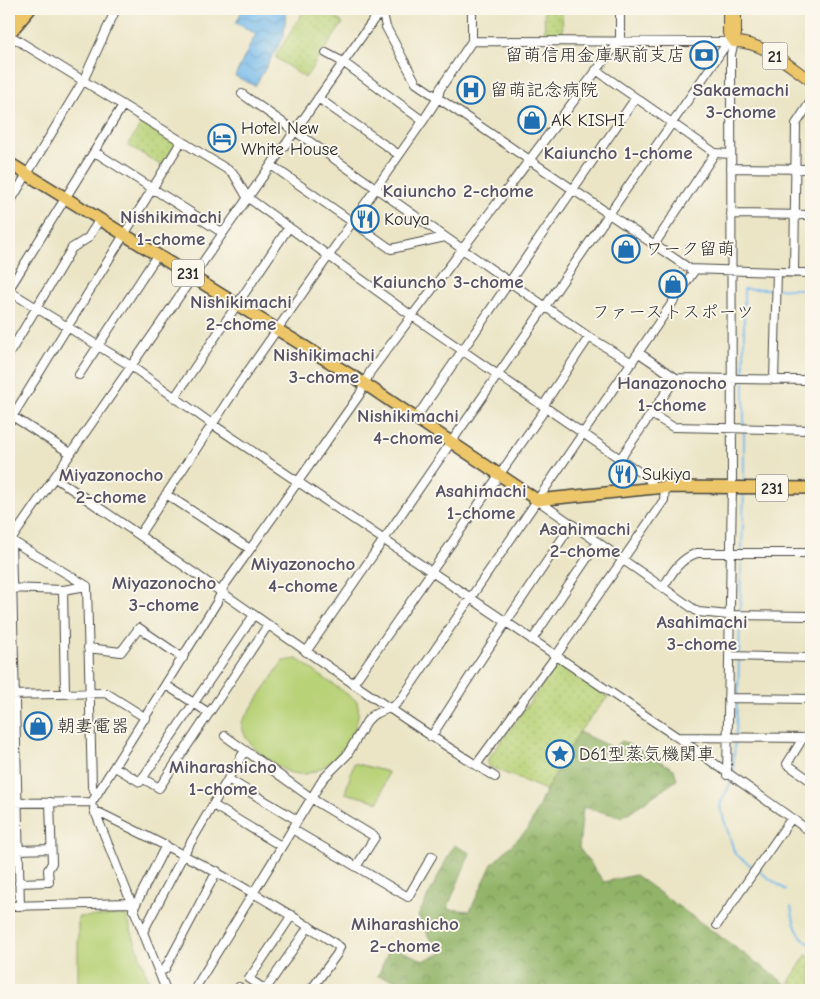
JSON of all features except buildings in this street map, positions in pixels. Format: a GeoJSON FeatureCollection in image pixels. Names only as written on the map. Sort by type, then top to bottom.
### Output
{"type":"FeatureCollection","features":[{"type":"Feature","properties":{"kind":"highway"},"geometry":{"type":"LineString","coordinates":[[9,19],[18,9]]}},
{"type":"Feature","properties":{"kind":"highway"},"geometry":{"type":"LineString","coordinates":[[9,35],[30,9]]}},
{"type":"Feature","properties":{"kind":"highway","name":"231"},"geometry":{"type":"LineString","coordinates":[[9,163],[366,384],[537,500],[660,488],[811,488]]}},
{"type":"Feature","properties":{"kind":"main road"},"geometry":{"type":"LineString","coordinates":[[728,9],[730,42]]}},
{"type":"Feature","properties":{"kind":"main road"},"geometry":{"type":"LineString","coordinates":[[730,42],[736,34],[736,9]]}},
{"type":"Feature","properties":{"kind":"main road","name":"21"},"geometry":{"type":"LineString","coordinates":[[730,42],[751,43],[764,48],[811,81]]}},
{"type":"Feature","properties":{"kind":"street"},"geometry":{"type":"LineString","coordinates":[[9,204],[83,81],[116,9]]}},
{"type":"Feature","properties":{"kind":"street"},"geometry":{"type":"LineString","coordinates":[[140,534],[212,424],[438,98],[440,89],[472,41],[472,9]]}},
{"type":"Feature","properties":{"kind":"street"},"geometry":{"type":"LineString","coordinates":[[95,798],[146,718],[221,592],[366,384],[370,372],[596,70],[620,42],[620,9]]}},
{"type":"Feature","properties":{"kind":"street"},"geometry":{"type":"LineString","coordinates":[[20,906],[18,850],[13,803],[10,539],[55,478],[70,453],[247,197],[374,19],[382,11],[398,51],[416,83],[694,271],[811,273]]}},
{"type":"Feature","properties":{"kind":"street"},"geometry":{"type":"LineString","coordinates":[[9,35],[233,173],[247,197],[412,316],[660,488],[664,500],[621,559],[556,656],[476,765]]}},
{"type":"Feature","properties":{"kind":"street"},"geometry":{"type":"LineString","coordinates":[[472,41],[730,42]]}},
{"type":"Feature","properties":{"kind":"street"},"geometry":{"type":"LineString","coordinates":[[306,652],[670,123],[730,42]]}},
{"type":"Feature","properties":{"kind":"street"},"geometry":{"type":"LineString","coordinates":[[727,775],[732,488],[730,42]]}},
{"type":"Feature","properties":{"kind":"street"},"geometry":{"type":"LineString","coordinates":[[326,53],[343,62],[423,121]]}},
{"type":"Feature","properties":{"kind":"street"},"geometry":{"type":"LineString","coordinates":[[596,70],[715,153],[731,154]]}},
{"type":"Feature","properties":{"kind":"street"},"geometry":{"type":"LineString","coordinates":[[242,94],[589,337],[632,363]]}},
{"type":"Feature","properties":{"kind":"street"},"geometry":{"type":"LineString","coordinates":[[318,98],[399,155]]}},
{"type":"Feature","properties":{"kind":"street"},"geometry":{"type":"LineString","coordinates":[[416,418],[635,99]]}},
{"type":"Feature","properties":{"kind":"street"},"geometry":{"type":"LineString","coordinates":[[794,273],[796,124],[811,102]]}},
{"type":"Feature","properties":{"kind":"street"},"geometry":{"type":"LineString","coordinates":[[123,106],[9,290],[67,328],[131,366],[212,424],[677,737],[727,775],[811,832]]}},
{"type":"Feature","properties":{"kind":"street"},"geometry":{"type":"LineString","coordinates":[[70,453],[10,418],[181,142]]}},
{"type":"Feature","properties":{"kind":"street"},"geometry":{"type":"LineString","coordinates":[[95,152],[222,233]]}},
{"type":"Feature","properties":{"kind":"street"},"geometry":{"type":"LineString","coordinates":[[654,245],[715,153]]}},
{"type":"Feature","properties":{"kind":"street"},"geometry":{"type":"LineString","coordinates":[[271,165],[391,250],[445,237]]}},
{"type":"Feature","properties":{"kind":"street"},"geometry":{"type":"LineString","coordinates":[[731,168],[811,169]]}},
{"type":"Feature","properties":{"kind":"street"},"geometry":{"type":"LineString","coordinates":[[731,214],[811,215]]}},
{"type":"Feature","properties":{"kind":"street"},"geometry":{"type":"LineString","coordinates":[[9,354],[72,248],[88,238],[100,219]]}},
{"type":"Feature","properties":{"kind":"street"},"geometry":{"type":"LineString","coordinates":[[175,397],[238,305],[288,227]]}},
{"type":"Feature","properties":{"kind":"street"},"geometry":{"type":"LineString","coordinates":[[79,375],[158,254]]}},
{"type":"Feature","properties":{"kind":"street"},"geometry":{"type":"LineString","coordinates":[[194,990],[255,892],[311,796],[323,779],[347,755],[367,720],[402,698],[694,271]]}},
{"type":"Feature","properties":{"kind":"street"},"geometry":{"type":"LineString","coordinates":[[774,380],[777,272]]}},
{"type":"Feature","properties":{"kind":"street"},"geometry":{"type":"LineString","coordinates":[[353,684],[499,474],[589,337]]}},
{"type":"Feature","properties":{"kind":"street"},"geometry":{"type":"LineString","coordinates":[[639,353],[676,378],[811,380]]}},
{"type":"Feature","properties":{"kind":"street"},"geometry":{"type":"LineString","coordinates":[[620,459],[676,378]]}},
{"type":"Feature","properties":{"kind":"street"},"geometry":{"type":"LineString","coordinates":[[651,414],[673,427],[811,430]]}},
{"type":"Feature","properties":{"kind":"street"},"geometry":{"type":"LineString","coordinates":[[55,478],[140,534],[387,708],[495,777]]}},
{"type":"Feature","properties":{"kind":"street"},"geometry":{"type":"LineString","coordinates":[[166,494],[250,549]]}},
{"type":"Feature","properties":{"kind":"street"},"geometry":{"type":"LineString","coordinates":[[537,500],[621,559],[664,586],[698,612],[729,615],[811,616]]}},
{"type":"Feature","properties":{"kind":"street"},"geometry":{"type":"LineString","coordinates":[[431,736],[572,524]]}},
{"type":"Feature","properties":{"kind":"street"},"geometry":{"type":"LineString","coordinates":[[10,539],[87,586]]}},
{"type":"Feature","properties":{"kind":"street"},"geometry":{"type":"LineString","coordinates":[[532,640],[598,542]]}},
{"type":"Feature","properties":{"kind":"street"},"geometry":{"type":"LineString","coordinates":[[664,586],[674,568],[697,553],[811,553]]}},
{"type":"Feature","properties":{"kind":"street"},"geometry":{"type":"LineString","coordinates":[[10,588],[63,590],[87,586]]}},
{"type":"Feature","properties":{"kind":"street"},"geometry":{"type":"LineString","coordinates":[[87,586],[92,787],[95,798],[95,814],[166,990]]}},
{"type":"Feature","properties":{"kind":"street"},"geometry":{"type":"LineString","coordinates":[[63,590],[65,693]]}},
{"type":"Feature","properties":{"kind":"street"},"geometry":{"type":"LineString","coordinates":[[115,768],[140,782],[254,615]]}},
{"type":"Feature","properties":{"kind":"street"},"geometry":{"type":"LineString","coordinates":[[142,778],[159,788],[268,625]]}},
{"type":"Feature","properties":{"kind":"street"},"geometry":{"type":"LineString","coordinates":[[88,648],[121,652],[139,628],[182,658]]}},
{"type":"Feature","properties":{"kind":"street"},"geometry":{"type":"LineString","coordinates":[[729,656],[811,658]]}},
{"type":"Feature","properties":{"kind":"street"},"geometry":{"type":"LineString","coordinates":[[166,685],[209,713]]}},
{"type":"Feature","properties":{"kind":"street"},"geometry":{"type":"LineString","coordinates":[[12,695],[106,693],[146,718]]}},
{"type":"Feature","properties":{"kind":"street"},"geometry":{"type":"LineString","coordinates":[[728,698],[811,699]]}},
{"type":"Feature","properties":{"kind":"street"},"geometry":{"type":"LineString","coordinates":[[225,736],[263,765],[375,836],[356,867]]}},
{"type":"Feature","properties":{"kind":"street"},"geometry":{"type":"LineString","coordinates":[[677,737],[807,738]]}},
{"type":"Feature","properties":{"kind":"street"},"geometry":{"type":"LineString","coordinates":[[807,738],[787,764],[811,781]]}},
{"type":"Feature","properties":{"kind":"street"},"geometry":{"type":"LineString","coordinates":[[143,932],[184,854],[245,750]]}},
{"type":"Feature","properties":{"kind":"street"},"geometry":{"type":"LineString","coordinates":[[228,779],[298,820]]}},
{"type":"Feature","properties":{"kind":"street"},"geometry":{"type":"LineString","coordinates":[[13,803],[95,798]]}},
{"type":"Feature","properties":{"kind":"street"},"geometry":{"type":"LineString","coordinates":[[19,883],[49,882],[48,870],[52,863],[50,802]]}},
{"type":"Feature","properties":{"kind":"street"},"geometry":{"type":"LineString","coordinates":[[213,805],[281,846]]}},
{"type":"Feature","properties":{"kind":"street"},"geometry":{"type":"LineString","coordinates":[[95,814],[100,812],[217,871],[255,892],[340,947],[338,954],[312,990]]}},
{"type":"Feature","properties":{"kind":"street"},"geometry":{"type":"LineString","coordinates":[[718,924],[791,819]]}},
{"type":"Feature","properties":{"kind":"street"},"geometry":{"type":"LineString","coordinates":[[292,829],[408,897],[432,856]]}},
{"type":"Feature","properties":{"kind":"street"},"geometry":{"type":"LineString","coordinates":[[132,906],[166,846]]}},
{"type":"Feature","properties":{"kind":"street"},"geometry":{"type":"LineString","coordinates":[[18,850],[51,849]]}},
{"type":"Feature","properties":{"kind":"street"},"geometry":{"type":"LineString","coordinates":[[159,972],[164,969],[217,871]]}},
{"type":"Feature","properties":{"kind":"street"},"geometry":{"type":"LineString","coordinates":[[9,906],[132,906]]}},
{"type":"Feature","properties":{"kind":"street"},"geometry":{"type":"LineString","coordinates":[[292,915],[249,979],[266,990],[309,926]]}},
{"type":"Feature","properties":{"kind":"green space"},"geometry":{"type":"Polygon","coordinates":[[[305,9],[322,9],[343,23],[305,78],[275,57],[305,9]]]}},
{"type":"Feature","properties":{"kind":"green space"},"geometry":{"type":"Polygon","coordinates":[[[544,9],[562,9],[563,37],[545,37],[544,9]]]}},
{"type":"Feature","properties":{"kind":"green space"},"geometry":{"type":"Polygon","coordinates":[[[142,123],[176,144],[162,166],[128,145],[142,123]]]}},
{"type":"Feature","properties":{"kind":"green space"},"geometry":{"type":"Polygon","coordinates":[[[297,659],[357,701],[358,713],[356,725],[350,738],[333,760],[322,768],[310,773],[298,774],[274,764],[258,751],[245,736],[242,727],[242,722],[283,661],[297,659]]]}},
{"type":"Feature","properties":{"kind":"green space"},"geometry":{"type":"Polygon","coordinates":[[[557,665],[608,697],[579,732],[546,790],[488,766],[488,759],[557,665]]]}},
{"type":"Feature","properties":{"kind":"green space"},"geometry":{"type":"Polygon","coordinates":[[[579,732],[613,748],[622,741],[674,769],[677,780],[622,817],[583,807],[579,848],[604,882],[635,875],[794,990],[415,990],[412,983],[378,976],[390,947],[424,960],[443,953],[429,937],[418,916],[454,845],[470,853],[447,909],[470,911],[492,864],[529,828],[546,790],[579,732]]]}},
{"type":"Feature","properties":{"kind":"green space"},"geometry":{"type":"Polygon","coordinates":[[[354,763],[388,772],[379,802],[345,793],[354,763]]]}},
{"type":"Feature","properties":{"kind":"green space"},"geometry":{"type":"Polygon","coordinates":[[[126,915],[150,985],[145,990],[76,990],[78,986],[78,917],[126,915]]]}},
{"type":"Feature","properties":{"kind":"green space"},"geometry":{"type":"Polygon","coordinates":[[[806,955],[811,956],[811,990],[800,990],[789,982],[806,955]]]}},
{"type":"Feature","properties":{"kind":"water"},"geometry":{"type":"Polygon","coordinates":[[[243,9],[286,9],[284,36],[255,86],[235,76],[256,34],[236,23],[243,9]]]}},
{"type":"Feature","properties":{"kind":"waterway"},"geometry":{"type":"LineString","coordinates":[[744,377],[744,289],[773,289]]}},
{"type":"Feature","properties":{"kind":"waterway"},"geometry":{"type":"LineString","coordinates":[[778,289],[811,289]]}},
{"type":"Feature","properties":{"kind":"waterway"},"geometry":{"type":"LineString","coordinates":[[744,382],[744,427]]}},
{"type":"Feature","properties":{"kind":"waterway"},"geometry":{"type":"LineString","coordinates":[[744,432],[744,482]]}},
{"type":"Feature","properties":{"kind":"waterway"},"geometry":{"type":"LineString","coordinates":[[742,550],[744,492]]}},
{"type":"Feature","properties":{"kind":"waterway"},"geometry":{"type":"LineString","coordinates":[[740,612],[742,555]]}},
{"type":"Feature","properties":{"kind":"waterway"},"geometry":{"type":"LineString","coordinates":[[739,655],[740,617]]}},
{"type":"Feature","properties":{"kind":"waterway"},"geometry":{"type":"LineString","coordinates":[[738,695],[739,660]]}},
{"type":"Feature","properties":{"kind":"waterway"},"geometry":{"type":"LineString","coordinates":[[736,735],[737,700]]}},
{"type":"Feature","properties":{"kind":"waterway"},"geometry":{"type":"LineString","coordinates":[[733,775],[735,739]]}},
{"type":"Feature","properties":{"kind":"waterway"},"geometry":{"type":"LineString","coordinates":[[733,779],[720,807],[735,854],[753,867]]}},
{"type":"Feature","properties":{"kind":"waterway"},"geometry":{"type":"LineString","coordinates":[[760,872],[786,890]]}},
{"type":"Feature","properties":{"kind":"waterway"},"geometry":{"type":"LineString","coordinates":[[791,907],[796,929],[811,945]]}},
{"type":"Feature","properties":{"kind":"place","name":"留萌信用金庫駅前支店"},"geometry":{"type":"Point","coordinates":[704,55]}},
{"type":"Feature","properties":{"kind":"place","name":"留萌記念病院"},"geometry":{"type":"Point","coordinates":[471,90]}},
{"type":"Feature","properties":{"kind":"place","name":"AK KISHI"},"geometry":{"type":"Point","coordinates":[532,120]}},
{"type":"Feature","properties":{"kind":"place","name":"Hotel New White House"},"geometry":{"type":"Point","coordinates":[222,138]}},
{"type":"Feature","properties":{"kind":"place","name":"Kouya"},"geometry":{"type":"Point","coordinates":[365,219]}},
{"type":"Feature","properties":{"kind":"place","name":"ワーク留萌"},"geometry":{"type":"Point","coordinates":[626,249]}},
{"type":"Feature","properties":{"kind":"place","name":"ファーストスポーツ"},"geometry":{"type":"Point","coordinates":[673,284]}},
{"type":"Feature","properties":{"kind":"place","name":"Sukiya"},"geometry":{"type":"Point","coordinates":[623,474]}},
{"type":"Feature","properties":{"kind":"place","name":"朝妻電器"},"geometry":{"type":"Point","coordinates":[38,726]}},
{"type":"Feature","properties":{"kind":"place","name":"D61型蒸気機関車"},"geometry":{"type":"Point","coordinates":[560,754]}},
{"type":"Feature","properties":{"kind":"district","name":"Sakaemachi 3-chome"},"geometry":{"type":"Point","coordinates":[741,100]}},
{"type":"Feature","properties":{"kind":"district","name":"Kaiuncho 1-chome"},"geometry":{"type":"Point","coordinates":[618,152]}},
{"type":"Feature","properties":{"kind":"district","name":"Kaiuncho 2-chome"},"geometry":{"type":"Point","coordinates":[458,190]}},
{"type":"Feature","properties":{"kind":"district","name":"Nishikimachi 1-chome"},"geometry":{"type":"Point","coordinates":[171,227]}},
{"type":"Feature","properties":{"kind":"district","name":"Kaiuncho 3-chome"},"geometry":{"type":"Point","coordinates":[448,281]}},
{"type":"Feature","properties":{"kind":"district","name":"Nishikimachi 2-chome"},"geometry":{"type":"Point","coordinates":[241,312]}},
{"type":"Feature","properties":{"kind":"district","name":"Nishikimachi 3-chome"},"geometry":{"type":"Point","coordinates":[324,365]}},
{"type":"Feature","properties":{"kind":"district","name":"Hanazonocho 1-chome"},"geometry":{"type":"Point","coordinates":[672,393]}},
{"type":"Feature","properties":{"kind":"district","name":"Nishikimachi 4-chome"},"geometry":{"type":"Point","coordinates":[408,426]}},
{"type":"Feature","properties":{"kind":"district","name":"Miyazonocho 2-chome"},"geometry":{"type":"Point","coordinates":[111,485]}},
{"type":"Feature","properties":{"kind":"district","name":"Asahimachi 1-chome"},"geometry":{"type":"Point","coordinates":[481,501]}},
{"type":"Feature","properties":{"kind":"district","name":"Asahimachi 2-chome"},"geometry":{"type":"Point","coordinates":[585,539]}},
{"type":"Feature","properties":{"kind":"district","name":"Miyazonocho 4-chome"},"geometry":{"type":"Point","coordinates":[303,574]}},
{"type":"Feature","properties":{"kind":"district","name":"Miyazonocho 3-chome"},"geometry":{"type":"Point","coordinates":[164,593]}},
{"type":"Feature","properties":{"kind":"district","name":"Asahimachi 3-chome"},"geometry":{"type":"Point","coordinates":[702,632]}},
{"type":"Feature","properties":{"kind":"district","name":"Miharashicho 1-chome"},"geometry":{"type":"Point","coordinates":[223,777]}},
{"type":"Feature","properties":{"kind":"district","name":"Miharashicho 2-chome"},"geometry":{"type":"Point","coordinates":[405,934]}}]}
